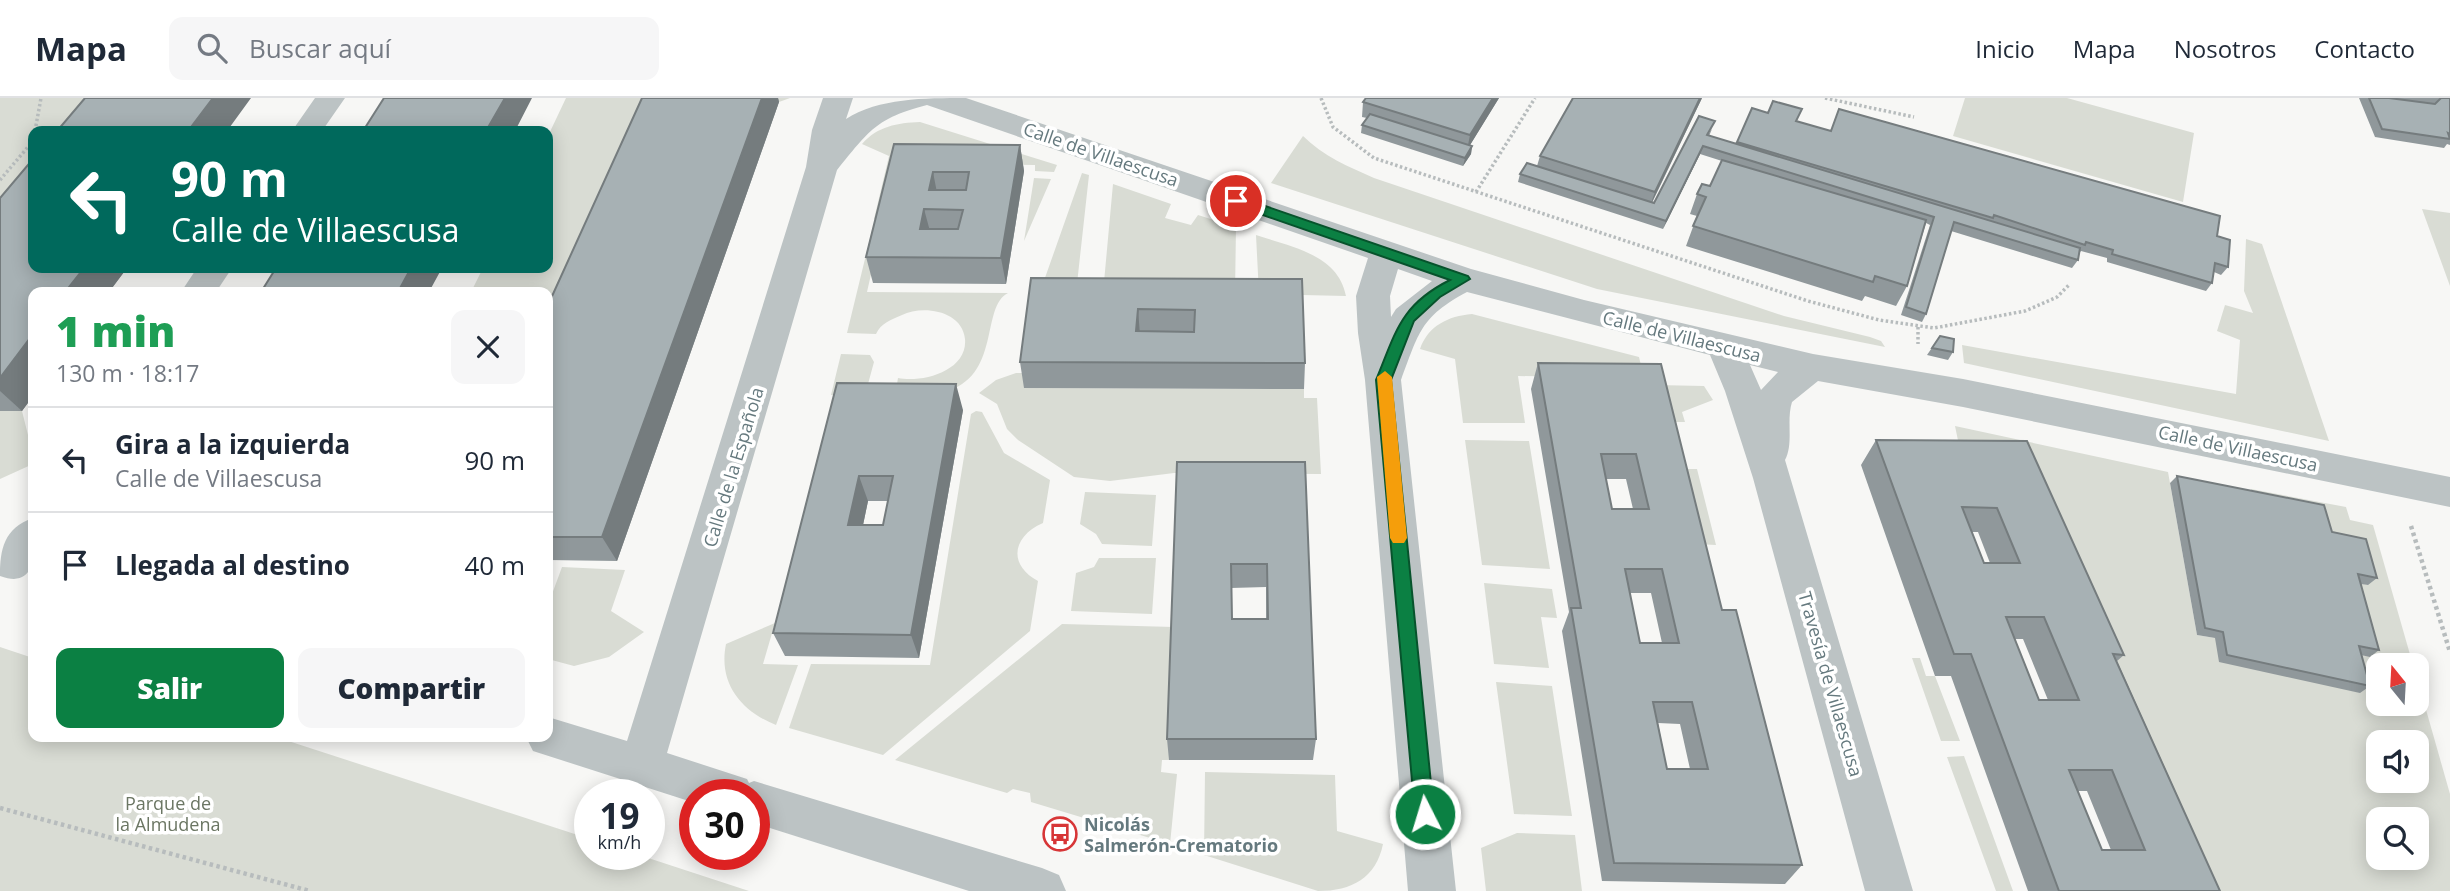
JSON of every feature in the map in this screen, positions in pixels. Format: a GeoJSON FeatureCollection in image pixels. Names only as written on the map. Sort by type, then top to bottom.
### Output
{"type":"FeatureCollection","features":[{"type":"Feature","properties":{"kind":"street"},"geometry":{"type":"LineString","coordinates":[[310,126],[330,98]]}},
{"type":"Feature","properties":{"kind":"street","name":"Calle de la Española"},"geometry":{"type":"LineString","coordinates":[[641,767],[822,167],[827,130],[838,98]]}},
{"type":"Feature","properties":{"kind":"street","name":"Calle de la Española"},"geometry":{"type":"LineString","coordinates":[[822,167],[857,122],[874,111],[919,98]]}},
{"type":"Feature","properties":{"kind":"street","name":"Calle de Villaescusa"},"geometry":{"type":"LineString","coordinates":[[936,98],[1463,279],[1724,347],[1813,367],[1963,393],[2450,492]]}},
{"type":"Feature","properties":{"kind":"street"},"geometry":{"type":"LineString","coordinates":[[1386,253],[1373,296],[1375,333],[1383,380],[1432,891]]}},
{"type":"Feature","properties":{"kind":"street"},"geometry":{"type":"LineString","coordinates":[[1383,380],[1408,318],[1435,294],[1463,279]]}},
{"type":"Feature","properties":{"kind":"street","name":"Travesía de Villaescusa"},"geometry":{"type":"LineString","coordinates":[[1724,347],[1743,391],[1772,478],[1889,891]]}},
{"type":"Feature","properties":{"kind":"street","name":"Travesía de Villaescusa"},"geometry":{"type":"LineString","coordinates":[[1772,478],[1769,410],[1775,395],[1787,383],[1813,367]]}},
{"type":"Feature","properties":{"kind":"street"},"geometry":{"type":"LineString","coordinates":[[553,739],[681,779]]}},
{"type":"Feature","properties":{"kind":"street"},"geometry":{"type":"LineString","coordinates":[[770,807],[1042,891]]}},
{"type":"Feature","properties":{"kind":"path"},"geometry":{"type":"LineString","coordinates":[[36,126],[41,98]]}},
{"type":"Feature","properties":{"kind":"path"},"geometry":{"type":"LineString","coordinates":[[1321,98],[1329,125],[1343,138],[1374,158],[1808,301],[1903,326],[1934,328],[2025,311],[2057,297],[2069,285]]}},
{"type":"Feature","properties":{"kind":"path"},"geometry":{"type":"LineString","coordinates":[[1476,191],[1535,98]]}},
{"type":"Feature","properties":{"kind":"path"},"geometry":{"type":"LineString","coordinates":[[1825,98],[1914,117]]}},
{"type":"Feature","properties":{"kind":"path"},"geometry":{"type":"LineString","coordinates":[[0,180],[28,147]]}},
{"type":"Feature","properties":{"kind":"path"},"geometry":{"type":"LineString","coordinates":[[2398,481],[2450,652]]}},
{"type":"Feature","properties":{"kind":"path"},"geometry":{"type":"LineString","coordinates":[[0,808],[291,889],[310,891]]}},
{"type":"Feature","properties":{"kind":"green space"},"geometry":{"type":"Polygon","coordinates":[[[0,98],[92,98],[68,126],[28,126],[28,175],[0,209],[0,98]]]}},
{"type":"Feature","properties":{"kind":"green space"},"geometry":{"type":"Polygon","coordinates":[[[566,98],[790,98],[779,102],[553,358],[553,287],[474,287],[480,273],[553,273],[553,126],[566,98]]]}},
{"type":"Feature","properties":{"kind":"green space"},"geometry":{"type":"Polygon","coordinates":[[[1965,98],[2067,98],[2194,133],[2183,202],[1953,136],[1965,98]]]}},
{"type":"Feature","properties":{"kind":"green space"},"geometry":{"type":"Polygon","coordinates":[[[920,122],[1057,165],[1054,172],[1035,171],[1035,165],[898,164],[883,220],[874,219],[889,156],[862,144],[888,127],[920,122]]]}},
{"type":"Feature","properties":{"kind":"green space"},"geometry":{"type":"Polygon","coordinates":[[[1303,136],[1328,155],[1374,178],[1784,316],[1870,337],[1881,341],[1885,347],[1597,289],[1271,183],[1303,136]]]}},
{"type":"Feature","properties":{"kind":"green space"},"geometry":{"type":"Polygon","coordinates":[[[1082,173],[1089,175],[1076,293],[1040,292],[1082,173]]]}},
{"type":"Feature","properties":{"kind":"green space"},"geometry":{"type":"Polygon","coordinates":[[[1034,178],[1051,179],[1024,241],[1034,178]]]}},
{"type":"Feature","properties":{"kind":"green space"},"geometry":{"type":"Polygon","coordinates":[[[1113,184],[1171,204],[1165,218],[1191,225],[1198,215],[1236,227],[1235,294],[1103,293],[1113,184]]]}},
{"type":"Feature","properties":{"kind":"green space"},"geometry":{"type":"Polygon","coordinates":[[[2422,209],[2450,213],[2450,286],[2422,209]]]}},
{"type":"Feature","properties":{"kind":"green space"},"geometry":{"type":"Polygon","coordinates":[[[872,230],[881,230],[867,292],[1008,293],[994,312],[982,358],[975,372],[962,384],[944,392],[895,396],[898,378],[919,379],[942,372],[959,359],[964,350],[962,329],[957,322],[940,312],[910,312],[887,322],[876,334],[847,333],[872,230]]]}},
{"type":"Feature","properties":{"kind":"green space"},"geometry":{"type":"Polygon","coordinates":[[[1256,235],[1298,248],[1323,261],[1341,282],[1346,296],[1259,294],[1256,235]]]}},
{"type":"Feature","properties":{"kind":"green space"},"geometry":{"type":"Polygon","coordinates":[[[2246,239],[2262,244],[2329,441],[1964,363],[1962,345],[2236,394],[2240,340],[2217,331],[2225,305],[2253,313],[2244,291],[2246,239]]]}},
{"type":"Feature","properties":{"kind":"green space"},"geometry":{"type":"Polygon","coordinates":[[[1472,314],[1639,357],[1644,378],[1518,376],[1525,423],[1463,423],[1455,359],[1420,349],[1434,328],[1455,317],[1472,314]]]}},
{"type":"Feature","properties":{"kind":"green space"},"geometry":{"type":"Polygon","coordinates":[[[841,354],[870,355],[874,362],[865,395],[831,395],[841,354]]]}},
{"type":"Feature","properties":{"kind":"green space"},"geometry":{"type":"Polygon","coordinates":[[[1016,373],[1026,373],[1025,388],[1304,389],[1304,398],[1317,398],[1321,474],[1174,473],[1110,481],[1074,477],[1018,440],[1007,429],[997,404],[979,393],[996,380],[1016,373]]]}},
{"type":"Feature","properties":{"kind":"green space"},"geometry":{"type":"Polygon","coordinates":[[[1656,385],[1704,386],[1713,400],[1682,412],[1685,422],[1666,422],[1656,385]]]}},
{"type":"Feature","properties":{"kind":"green space"},"geometry":{"type":"Polygon","coordinates":[[[0,411],[22,411],[28,435],[28,466],[0,479],[0,411]]]}},
{"type":"Feature","properties":{"kind":"green space"},"geometry":{"type":"Polygon","coordinates":[[[982,412],[1004,453],[1050,480],[1043,523],[1025,535],[1018,550],[1021,567],[1038,581],[1030,631],[883,755],[789,728],[811,664],[930,665],[971,414],[982,412]]]}},
{"type":"Feature","properties":{"kind":"green space"},"geometry":{"type":"Polygon","coordinates":[[[1955,426],[2168,472],[2197,635],[2215,638],[2349,581],[2368,585],[2254,500],[2251,489],[2346,507],[2350,520],[2373,525],[2410,653],[2366,653],[2366,716],[2428,716],[2450,794],[2450,891],[2198,891],[1961,455],[1955,426]]]}},
{"type":"Feature","properties":{"kind":"green space"},"geometry":{"type":"Polygon","coordinates":[[[1465,440],[1529,441],[1550,569],[1482,565],[1465,440]]]}},
{"type":"Feature","properties":{"kind":"green space"},"geometry":{"type":"Polygon","coordinates":[[[1678,469],[1697,469],[1716,545],[1696,544],[1678,469]]]}},
{"type":"Feature","properties":{"kind":"green space"},"geometry":{"type":"Polygon","coordinates":[[[1085,492],[1156,495],[1152,546],[1102,544],[1096,534],[1080,524],[1085,492]]]}},
{"type":"Feature","properties":{"kind":"green space"},"geometry":{"type":"Polygon","coordinates":[[[1099,558],[1156,558],[1152,614],[1071,611],[1076,573],[1094,567],[1099,558]]]}},
{"type":"Feature","properties":{"kind":"green space"},"geometry":{"type":"Polygon","coordinates":[[[562,567],[625,570],[611,611],[644,632],[609,657],[574,666],[553,660],[553,591],[562,567]]]}},
{"type":"Feature","properties":{"kind":"green space"},"geometry":{"type":"Polygon","coordinates":[[[1484,583],[1552,589],[1557,618],[1541,617],[1549,668],[1494,664],[1484,583]]]}},
{"type":"Feature","properties":{"kind":"green space"},"geometry":{"type":"Polygon","coordinates":[[[775,623],[763,664],[798,665],[776,725],[752,712],[735,694],[729,683],[724,658],[726,644],[775,623]]]}},
{"type":"Feature","properties":{"kind":"green space"},"geometry":{"type":"Polygon","coordinates":[[[1062,624],[1174,627],[1169,760],[1162,760],[1161,772],[1177,774],[1170,844],[1031,802],[1030,793],[1013,789],[1007,793],[895,760],[1062,624]]]}},
{"type":"Feature","properties":{"kind":"green space","name":"Parque de la Almudena"},"geometry":{"type":"Polygon","coordinates":[[[0,647],[28,656],[28,742],[291,742],[574,834],[574,870],[665,870],[665,863],[749,891],[0,891],[0,647]]]}},
{"type":"Feature","properties":{"kind":"green space"},"geometry":{"type":"Polygon","coordinates":[[[1912,658],[1920,658],[1926,676],[1935,676],[1960,741],[1941,741],[1912,658]]]}},
{"type":"Feature","properties":{"kind":"green space"},"geometry":{"type":"Polygon","coordinates":[[[1496,682],[1552,686],[1572,816],[1514,814],[1496,682]]]}},
{"type":"Feature","properties":{"kind":"green space"},"geometry":{"type":"Polygon","coordinates":[[[1964,756],[2013,891],[1996,891],[1947,757],[1964,756]]]}},
{"type":"Feature","properties":{"kind":"green space"},"geometry":{"type":"Polygon","coordinates":[[[1205,772],[1335,775],[1337,831],[1383,844],[1375,866],[1352,885],[1318,891],[1204,855],[1205,772]]]}},
{"type":"Feature","properties":{"kind":"green space"},"geometry":{"type":"Polygon","coordinates":[[[1517,833],[1575,835],[1582,891],[1486,891],[1481,848],[1517,833]]]}},
{"type":"Feature","properties":{"kind":"building"},"geometry":{"type":"Polygon","coordinates":[[[85,98],[213,98],[192,126],[61,126],[85,98]]]}},
{"type":"Feature","properties":{"kind":"building"},"geometry":{"type":"Polygon","coordinates":[[[384,98],[505,98],[489,126],[366,126],[384,98]]]}},
{"type":"Feature","properties":{"kind":"building"},"geometry":{"type":"Polygon","coordinates":[[[642,98],[762,98],[602,537],[553,537],[553,294],[642,98]]]}},
{"type":"Feature","properties":{"kind":"building"},"geometry":{"type":"Polygon","coordinates":[[[1366,98],[1493,98],[1470,135],[1363,102],[1366,98]]]}},
{"type":"Feature","properties":{"kind":"building"},"geometry":{"type":"Polygon","coordinates":[[[1573,98],[1700,98],[1655,192],[1540,156],[1573,98]]]}},
{"type":"Feature","properties":{"kind":"building"},"geometry":{"type":"Polygon","coordinates":[[[2369,98],[2435,104],[2441,98],[2450,98],[2450,139],[2382,129],[2369,98]]]}},
{"type":"Feature","properties":{"kind":"building"},"geometry":{"type":"Polygon","coordinates":[[[1773,101],[1802,109],[1796,121],[1831,131],[1839,109],[2220,216],[2217,236],[2230,240],[2228,267],[2215,263],[2212,283],[2112,254],[2113,250],[2086,242],[2085,245],[1994,215],[1993,218],[1737,142],[1752,108],[1768,113],[1773,101]]]}},
{"type":"Feature","properties":{"kind":"building"},"geometry":{"type":"Polygon","coordinates":[[[1370,114],[1472,146],[1465,158],[1362,125],[1370,114]]]}},
{"type":"Feature","properties":{"kind":"building"},"geometry":{"type":"Polygon","coordinates":[[[1699,116],[1715,121],[1707,135],[2080,248],[2078,260],[1954,222],[1926,314],[1906,307],[1934,217],[1703,146],[1666,221],[1520,174],[1527,163],[1654,203],[1699,116]]]}},
{"type":"Feature","properties":{"kind":"building"},"geometry":{"type":"Polygon","coordinates":[[[894,144],[1020,145],[1001,258],[866,257],[894,144]],[[933,172],[929,190],[966,190],[969,172],[933,172]],[[924,209],[920,229],[958,229],[963,210],[924,209]]]}},
{"type":"Feature","properties":{"kind":"building"},"geometry":{"type":"Polygon","coordinates":[[[1722,160],[1926,220],[1907,286],[1875,276],[1873,282],[1693,226],[1706,197],[1697,194],[1702,184],[1710,186],[1722,160]]]}},
{"type":"Feature","properties":{"kind":"building"},"geometry":{"type":"Polygon","coordinates":[[[28,165],[28,273],[80,273],[69,287],[28,287],[28,341],[0,378],[0,198],[28,165]]]}},
{"type":"Feature","properties":{"kind":"building"},"geometry":{"type":"Polygon","coordinates":[[[273,273],[408,273],[401,287],[264,287],[273,273]]]}},
{"type":"Feature","properties":{"kind":"building"},"geometry":{"type":"Polygon","coordinates":[[[1031,278],[1302,279],[1305,363],[1020,362],[1031,278]],[[1138,309],[1136,331],[1194,332],[1195,310],[1138,309]]]}},
{"type":"Feature","properties":{"kind":"building"},"geometry":{"type":"Polygon","coordinates":[[[1940,336],[1954,339],[1953,352],[1932,348],[1940,336]]]}},
{"type":"Feature","properties":{"kind":"building"},"geometry":{"type":"Polygon","coordinates":[[[1538,363],[1661,364],[1722,610],[1736,610],[1802,865],[1614,863],[1571,608],[1581,608],[1538,363]],[[1601,454],[1612,509],[1649,509],[1636,454],[1601,454]],[[1625,569],[1640,643],[1679,643],[1662,569],[1625,569]],[[1653,702],[1667,769],[1708,769],[1692,702],[1653,702]]]}},
{"type":"Feature","properties":{"kind":"building"},"geometry":{"type":"Polygon","coordinates":[[[837,383],[956,384],[911,635],[773,633],[837,383]],[[859,476],[848,525],[883,525],[893,476],[859,476]]]}},
{"type":"Feature","properties":{"kind":"building"},"geometry":{"type":"Polygon","coordinates":[[[1876,440],[2027,441],[2124,655],[2113,654],[2220,891],[2059,891],[1971,654],[1954,654],[1876,440]],[[1962,507],[1984,563],[2020,563],[1997,508],[1962,507]],[[2006,617],[2039,700],[2079,700],[2044,617],[2006,617]],[[2069,770],[2102,850],[2145,850],[2112,770],[2069,770]]]}},
{"type":"Feature","properties":{"kind":"building"},"geometry":{"type":"Polygon","coordinates":[[[1177,462],[1305,462],[1316,739],[1167,739],[1177,462]],[[1231,564],[1232,619],[1268,619],[1267,564],[1231,564]]]}},
{"type":"Feature","properties":{"kind":"building"},"geometry":{"type":"Polygon","coordinates":[[[2177,476],[2324,505],[2332,532],[2366,539],[2377,578],[2358,574],[2379,650],[2359,646],[2366,671],[2366,685],[2227,655],[2223,632],[2205,628],[2177,476]]]}},
{"type":"Feature","properties":{"kind":"slow traffic"},"geometry":{"type":"LineString","coordinates":[[1385,377],[1383,380],[1398,538]]}},
{"type":"Feature","properties":{"kind":"place","name":"Nicolás Salmerón-Crematorio"},"geometry":{"type":"Point","coordinates":[1060,834]}},
{"type":"Feature","properties":{"kind":"route"},"geometry":{"type":"LineString","coordinates":[[1236,201],[1463,279],[1435,294],[1408,318],[1383,380],[1425,814]]}}]}
